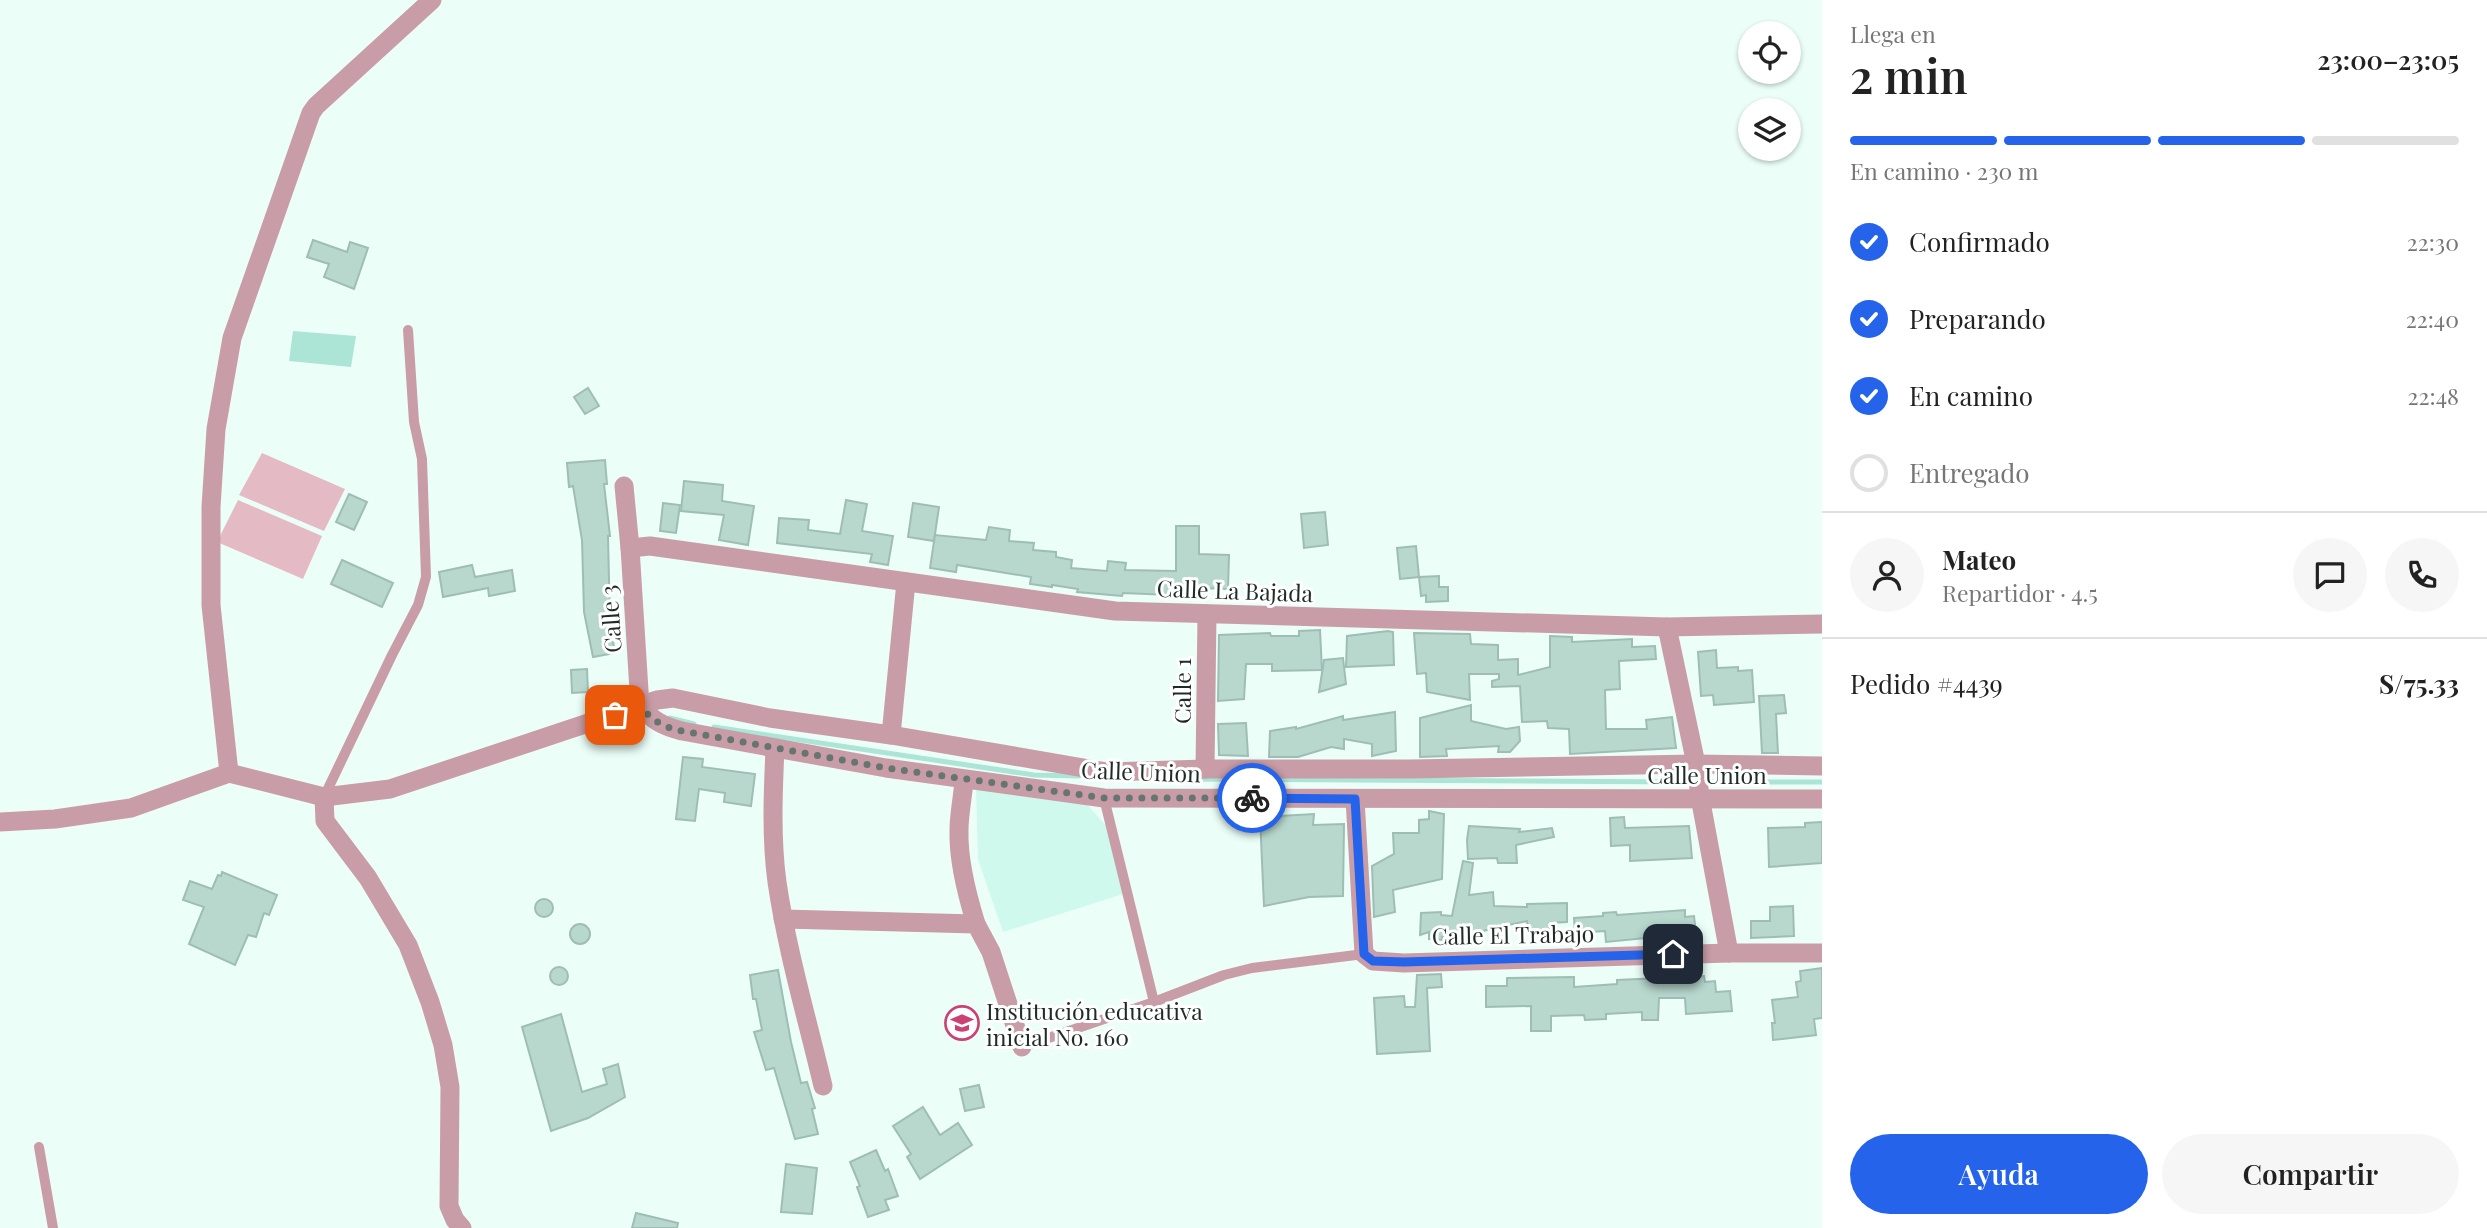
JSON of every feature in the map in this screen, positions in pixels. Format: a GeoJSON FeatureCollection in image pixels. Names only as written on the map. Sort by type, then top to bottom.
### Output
{"type":"FeatureCollection","features":[{"type":"Feature","properties":{"kind":"street"},"geometry":{"type":"LineString","coordinates":[[229,773],[211,605],[211,507],[216,429],[232,338],[316,106],[432,0]]}},
{"type":"Feature","properties":{"kind":"street","name":"Calle 3"},"geometry":{"type":"LineString","coordinates":[[624,486],[640,706]]}},
{"type":"Feature","properties":{"kind":"street","name":"Calle La Bajada"},"geometry":{"type":"LineString","coordinates":[[630,548],[650,545],[1091,609],[1667,627],[1822,624]]}},
{"type":"Feature","properties":{"kind":"street"},"geometry":{"type":"LineString","coordinates":[[891,735],[906,582]]}},
{"type":"Feature","properties":{"kind":"street","name":"Calle 1"},"geometry":{"type":"LineString","coordinates":[[1205,769],[1207,614]]}},
{"type":"Feature","properties":{"kind":"street"},"geometry":{"type":"LineString","coordinates":[[1667,627],[1696,764],[1729,953]]}},
{"type":"Feature","properties":{"kind":"street"},"geometry":{"type":"LineString","coordinates":[[0,822],[55,819],[131,808],[229,773],[324,797],[390,789],[657,700],[673,698],[770,718],[891,735],[1107,772],[1696,764],[1822,765]]}},
{"type":"Feature","properties":{"kind":"street","name":"Calle Union"},"geometry":{"type":"LineString","coordinates":[[640,706],[652,720],[662,726],[964,780],[1104,798],[1822,799]]}},
{"type":"Feature","properties":{"kind":"street"},"geometry":{"type":"LineString","coordinates":[[775,748],[773,812],[777,879],[783,919],[823,1086]]}},
{"type":"Feature","properties":{"kind":"street"},"geometry":{"type":"LineString","coordinates":[[964,780],[959,830],[970,904],[976,924],[991,952],[1022,1048]]}},
{"type":"Feature","properties":{"kind":"street"},"geometry":{"type":"LineString","coordinates":[[324,797],[325,821],[369,878],[408,945],[430,1002],[443,1045],[450,1087],[449,1206],[462,1228]]}},
{"type":"Feature","properties":{"kind":"street"},"geometry":{"type":"LineString","coordinates":[[1355,799],[1364,954]]}},
{"type":"Feature","properties":{"kind":"street"},"geometry":{"type":"LineString","coordinates":[[783,919],[976,924]]}},
{"type":"Feature","properties":{"kind":"street","name":"Calle El Trabajo"},"geometry":{"type":"LineString","coordinates":[[1364,954],[1373,961],[1397,963],[1729,953],[1822,953]]}},
{"type":"Feature","properties":{"kind":"lane"},"geometry":{"type":"LineString","coordinates":[[324,797],[418,606],[426,577],[422,459],[414,422],[408,330]]}},
{"type":"Feature","properties":{"kind":"lane"},"geometry":{"type":"LineString","coordinates":[[1104,798],[1154,1002]]}},
{"type":"Feature","properties":{"kind":"lane"},"geometry":{"type":"LineString","coordinates":[[1022,1048],[1224,975],[1252,968],[1364,954]]}},
{"type":"Feature","properties":{"kind":"lane"},"geometry":{"type":"LineString","coordinates":[[39,1147],[53,1228]]}},
{"type":"Feature","properties":{"kind":"shaded area"},"geometry":{"type":"Polygon","coordinates":[[[293,331],[356,336],[351,367],[289,361],[293,331]]]}},
{"type":"Feature","properties":{"kind":"shaded area"},"geometry":{"type":"Polygon","coordinates":[[[262,453],[345,489],[324,531],[239,495],[262,453]]]}},
{"type":"Feature","properties":{"kind":"shaded area"},"geometry":{"type":"Polygon","coordinates":[[[238,500],[322,536],[303,579],[217,542],[238,500]]]}},
{"type":"Feature","properties":{"kind":"shaded area"},"geometry":{"type":"Polygon","coordinates":[[[976,789],[1085,802],[1116,837],[1123,894],[1003,932],[978,859],[976,789]]]}},
{"type":"Feature","properties":{"kind":"building"},"geometry":{"type":"Polygon","coordinates":[[[313,240],[347,252],[350,242],[368,248],[354,289],[324,277],[329,264],[307,257],[313,240]]]}},
{"type":"Feature","properties":{"kind":"building"},"geometry":{"type":"Polygon","coordinates":[[[588,388],[599,406],[585,414],[574,397],[588,388]]]}},
{"type":"Feature","properties":{"kind":"building"},"geometry":{"type":"Polygon","coordinates":[[[605,460],[607,484],[604,484],[610,536],[610,624],[615,653],[593,657],[584,612],[582,540],[573,486],[569,487],[567,463],[605,460]]]}},
{"type":"Feature","properties":{"kind":"building"},"geometry":{"type":"Polygon","coordinates":[[[684,481],[723,485],[722,501],[754,506],[748,545],[719,540],[724,515],[681,511],[684,481]]]}},
{"type":"Feature","properties":{"kind":"building"},"geometry":{"type":"Polygon","coordinates":[[[349,494],[367,502],[354,530],[336,522],[349,494]]]}},
{"type":"Feature","properties":{"kind":"building"},"geometry":{"type":"Polygon","coordinates":[[[846,500],[867,504],[862,531],[893,536],[888,565],[870,562],[872,554],[777,543],[779,518],[809,520],[808,530],[840,534],[846,500]]]}},
{"type":"Feature","properties":{"kind":"building"},"geometry":{"type":"Polygon","coordinates":[[[663,503],[680,505],[676,533],[660,531],[663,503]]]}},
{"type":"Feature","properties":{"kind":"building"},"geometry":{"type":"Polygon","coordinates":[[[913,503],[939,507],[934,541],[908,537],[913,503]]]}},
{"type":"Feature","properties":{"kind":"building"},"geometry":{"type":"Polygon","coordinates":[[[1325,512],[1328,545],[1304,548],[1301,514],[1325,512]]]}},
{"type":"Feature","properties":{"kind":"building"},"geometry":{"type":"Polygon","coordinates":[[[1176,526],[1199,526],[1199,554],[1229,555],[1228,589],[1169,591],[1169,595],[1123,593],[1122,596],[1030,584],[1031,577],[957,565],[956,572],[930,568],[935,535],[986,540],[989,527],[1010,530],[1009,541],[1034,543],[1033,550],[1056,552],[1056,557],[1072,560],[1071,568],[1107,571],[1108,561],[1126,563],[1125,570],[1176,571],[1176,526]]]}},
{"type":"Feature","properties":{"kind":"building"},"geometry":{"type":"Polygon","coordinates":[[[1416,546],[1419,577],[1400,579],[1397,548],[1416,546]]]}},
{"type":"Feature","properties":{"kind":"building"},"geometry":{"type":"Polygon","coordinates":[[[342,560],[393,583],[382,607],[331,584],[342,560]]]}},
{"type":"Feature","properties":{"kind":"building"},"geometry":{"type":"Polygon","coordinates":[[[472,565],[475,577],[512,570],[515,591],[489,596],[488,588],[443,597],[439,572],[472,565]]]}},
{"type":"Feature","properties":{"kind":"building"},"geometry":{"type":"Polygon","coordinates":[[[1439,576],[1439,587],[1448,587],[1448,601],[1426,602],[1426,595],[1421,596],[1419,577],[1439,576]]]}},
{"type":"Feature","properties":{"kind":"building"},"geometry":{"type":"Polygon","coordinates":[[[1320,630],[1322,670],[1272,671],[1272,664],[1246,664],[1244,699],[1218,701],[1219,635],[1270,633],[1271,636],[1299,636],[1299,631],[1320,630]]]}},
{"type":"Feature","properties":{"kind":"building"},"geometry":{"type":"Polygon","coordinates":[[[1393,632],[1394,665],[1346,667],[1347,636],[1393,632]]]}},
{"type":"Feature","properties":{"kind":"building"},"geometry":{"type":"Polygon","coordinates":[[[1414,633],[1470,634],[1471,644],[1498,645],[1498,660],[1518,659],[1518,675],[1550,667],[1550,636],[1572,637],[1572,642],[1632,639],[1632,647],[1655,646],[1656,659],[1619,661],[1620,689],[1605,690],[1606,729],[1647,729],[1646,720],[1672,717],[1676,748],[1570,754],[1569,729],[1548,728],[1547,721],[1522,722],[1520,686],[1492,687],[1492,681],[1499,679],[1499,674],[1469,674],[1470,700],[1427,692],[1426,673],[1417,674],[1414,633]]]}},
{"type":"Feature","properties":{"kind":"building"},"geometry":{"type":"Polygon","coordinates":[[[1716,650],[1717,668],[1738,667],[1738,671],[1752,670],[1754,702],[1714,705],[1713,695],[1701,696],[1698,652],[1716,650]]]}},
{"type":"Feature","properties":{"kind":"building"},"geometry":{"type":"Polygon","coordinates":[[[1343,658],[1346,684],[1319,692],[1324,660],[1343,658]]]}},
{"type":"Feature","properties":{"kind":"building"},"geometry":{"type":"Polygon","coordinates":[[[587,669],[588,692],[572,693],[571,670],[587,669]]]}},
{"type":"Feature","properties":{"kind":"building"},"geometry":{"type":"Polygon","coordinates":[[[1784,695],[1786,713],[1776,714],[1778,753],[1762,753],[1759,696],[1784,695]]]}},
{"type":"Feature","properties":{"kind":"building"},"geometry":{"type":"Polygon","coordinates":[[[1471,705],[1471,721],[1506,729],[1519,727],[1520,741],[1510,752],[1498,752],[1499,746],[1446,749],[1447,756],[1420,757],[1420,718],[1471,705]]]}},
{"type":"Feature","properties":{"kind":"building"},"geometry":{"type":"Polygon","coordinates":[[[1395,712],[1396,751],[1372,756],[1372,744],[1344,739],[1344,749],[1331,747],[1298,757],[1269,757],[1270,731],[1296,729],[1343,716],[1343,720],[1395,712]]]}},
{"type":"Feature","properties":{"kind":"building"},"geometry":{"type":"Polygon","coordinates":[[[1246,723],[1248,756],[1219,755],[1218,724],[1246,723]]]}},
{"type":"Feature","properties":{"kind":"building"},"geometry":{"type":"Polygon","coordinates":[[[683,757],[703,759],[702,767],[755,774],[751,806],[724,802],[725,793],[699,789],[695,821],[676,819],[683,757]]]}},
{"type":"Feature","properties":{"kind":"building"},"geometry":{"type":"Polygon","coordinates":[[[1429,811],[1444,814],[1442,879],[1393,890],[1395,912],[1374,917],[1372,866],[1394,854],[1393,833],[1419,833],[1419,820],[1429,819],[1429,811]]]}},
{"type":"Feature","properties":{"kind":"building"},"geometry":{"type":"Polygon","coordinates":[[[1314,814],[1313,825],[1344,824],[1343,896],[1309,897],[1264,906],[1260,817],[1314,814]]]}},
{"type":"Feature","properties":{"kind":"building"},"geometry":{"type":"Polygon","coordinates":[[[1624,817],[1625,828],[1689,826],[1692,858],[1630,861],[1630,845],[1611,846],[1610,818],[1624,817]]]}},
{"type":"Feature","properties":{"kind":"building"},"geometry":{"type":"Polygon","coordinates":[[[1822,822],[1822,863],[1769,867],[1768,828],[1805,827],[1805,823],[1822,822]]]}},
{"type":"Feature","properties":{"kind":"building"},"geometry":{"type":"Polygon","coordinates":[[[1469,826],[1520,829],[1519,832],[1552,828],[1554,837],[1516,845],[1517,863],[1498,863],[1497,858],[1468,859],[1469,826]]]}},
{"type":"Feature","properties":{"kind":"building"},"geometry":{"type":"Polygon","coordinates":[[[1463,861],[1473,863],[1469,895],[1493,892],[1494,906],[1527,907],[1527,904],[1567,903],[1567,922],[1549,923],[1549,931],[1528,932],[1527,921],[1504,924],[1475,934],[1442,937],[1443,940],[1429,939],[1429,932],[1420,935],[1421,913],[1441,912],[1441,915],[1452,916],[1463,861]]]}},
{"type":"Feature","properties":{"kind":"building"},"geometry":{"type":"Polygon","coordinates":[[[222,872],[277,895],[269,915],[264,913],[256,937],[248,935],[235,965],[189,944],[204,907],[183,900],[190,881],[212,889],[222,872]]]}},
{"type":"Feature","properties":{"kind":"building"},"geometry":{"type":"Polygon","coordinates":[[[540,899],[548,899],[553,908],[551,915],[540,917],[535,912],[535,904],[540,899]]]}},
{"type":"Feature","properties":{"kind":"building"},"geometry":{"type":"Polygon","coordinates":[[[1793,906],[1794,936],[1751,938],[1751,921],[1770,921],[1770,907],[1793,906]]]}},
{"type":"Feature","properties":{"kind":"building"},"geometry":{"type":"Polygon","coordinates":[[[1685,910],[1685,917],[1694,916],[1696,933],[1606,942],[1605,931],[1575,933],[1574,918],[1603,916],[1603,913],[1616,912],[1617,915],[1685,910]]]}},
{"type":"Feature","properties":{"kind":"building"},"geometry":{"type":"Polygon","coordinates":[[[580,924],[587,927],[590,934],[587,941],[580,944],[573,941],[570,934],[573,927],[580,924]]]}},
{"type":"Feature","properties":{"kind":"building"},"geometry":{"type":"Polygon","coordinates":[[[555,967],[563,967],[568,976],[566,983],[555,985],[550,980],[550,972],[555,967]]]}},
{"type":"Feature","properties":{"kind":"building"},"geometry":{"type":"Polygon","coordinates":[[[1822,968],[1822,1018],[1814,1019],[1816,1035],[1773,1040],[1772,1023],[1775,1023],[1772,1000],[1798,997],[1796,982],[1801,981],[1800,971],[1822,968]]]}},
{"type":"Feature","properties":{"kind":"building"},"geometry":{"type":"Polygon","coordinates":[[[778,970],[801,1083],[807,1082],[815,1108],[812,1109],[818,1134],[795,1139],[774,1068],[766,1070],[754,1032],[762,1030],[756,999],[753,999],[750,975],[778,970]]]}},
{"type":"Feature","properties":{"kind":"building"},"geometry":{"type":"Polygon","coordinates":[[[1441,974],[1442,987],[1427,988],[1430,1051],[1377,1054],[1374,998],[1404,996],[1405,1007],[1415,1007],[1417,975],[1441,974]]]}},
{"type":"Feature","properties":{"kind":"building"},"geometry":{"type":"Polygon","coordinates":[[[1704,976],[1705,982],[1715,981],[1716,992],[1730,991],[1732,1011],[1686,1014],[1685,998],[1659,998],[1658,1020],[1642,1020],[1642,1012],[1606,1014],[1606,1019],[1585,1020],[1584,1015],[1551,1016],[1551,1031],[1531,1031],[1531,1006],[1486,1007],[1486,986],[1507,986],[1507,978],[1574,977],[1574,987],[1617,984],[1617,980],[1704,976]]]}},
{"type":"Feature","properties":{"kind":"building"},"geometry":{"type":"Polygon","coordinates":[[[561,1014],[582,1092],[607,1084],[603,1069],[618,1064],[625,1097],[588,1118],[551,1131],[522,1027],[561,1014]]]}},
{"type":"Feature","properties":{"kind":"building"},"geometry":{"type":"Polygon","coordinates":[[[979,1085],[984,1107],[965,1111],[960,1089],[979,1085]]]}},
{"type":"Feature","properties":{"kind":"building"},"geometry":{"type":"Polygon","coordinates":[[[923,1107],[940,1135],[958,1123],[972,1145],[920,1179],[907,1157],[911,1154],[893,1126],[923,1107]]]}},
{"type":"Feature","properties":{"kind":"building"},"geometry":{"type":"Polygon","coordinates":[[[876,1150],[885,1171],[888,1169],[898,1196],[885,1200],[889,1210],[868,1217],[850,1162],[876,1150]]]}},
{"type":"Feature","properties":{"kind":"building"},"geometry":{"type":"Polygon","coordinates":[[[786,1164],[817,1168],[812,1214],[781,1212],[786,1164]]]}},
{"type":"Feature","properties":{"kind":"building"},"geometry":{"type":"Polygon","coordinates":[[[636,1213],[678,1223],[677,1228],[632,1228],[636,1213]]]}},
{"type":"Feature","properties":{"kind":"waterway"},"geometry":{"type":"LineString","coordinates":[[670,718],[694,724]]}},
{"type":"Feature","properties":{"kind":"waterway"},"geometry":{"type":"LineString","coordinates":[[714,727],[1034,775],[1079,776]]}},
{"type":"Feature","properties":{"kind":"waterway"},"geometry":{"type":"LineString","coordinates":[[1169,779],[1684,782]]}},
{"type":"Feature","properties":{"kind":"waterway"},"geometry":{"type":"LineString","coordinates":[[1712,782],[1822,782]]}},
{"type":"Feature","properties":{"kind":"way so far"},"geometry":{"type":"LineString","coordinates":[[615,715],[640,706],[652,720],[662,726],[682,731],[886,768],[988,783],[1104,798],[1252,798]]}},
{"type":"Feature","properties":{"kind":"place","name":"Institución educativa inicial No. 160"},"geometry":{"type":"Point","coordinates":[962,1023]}},
{"type":"Feature","properties":{"kind":"route"},"geometry":{"type":"LineString","coordinates":[[1252,798],[1355,799],[1364,954],[1373,961],[1389,963],[1673,954]]}}]}
